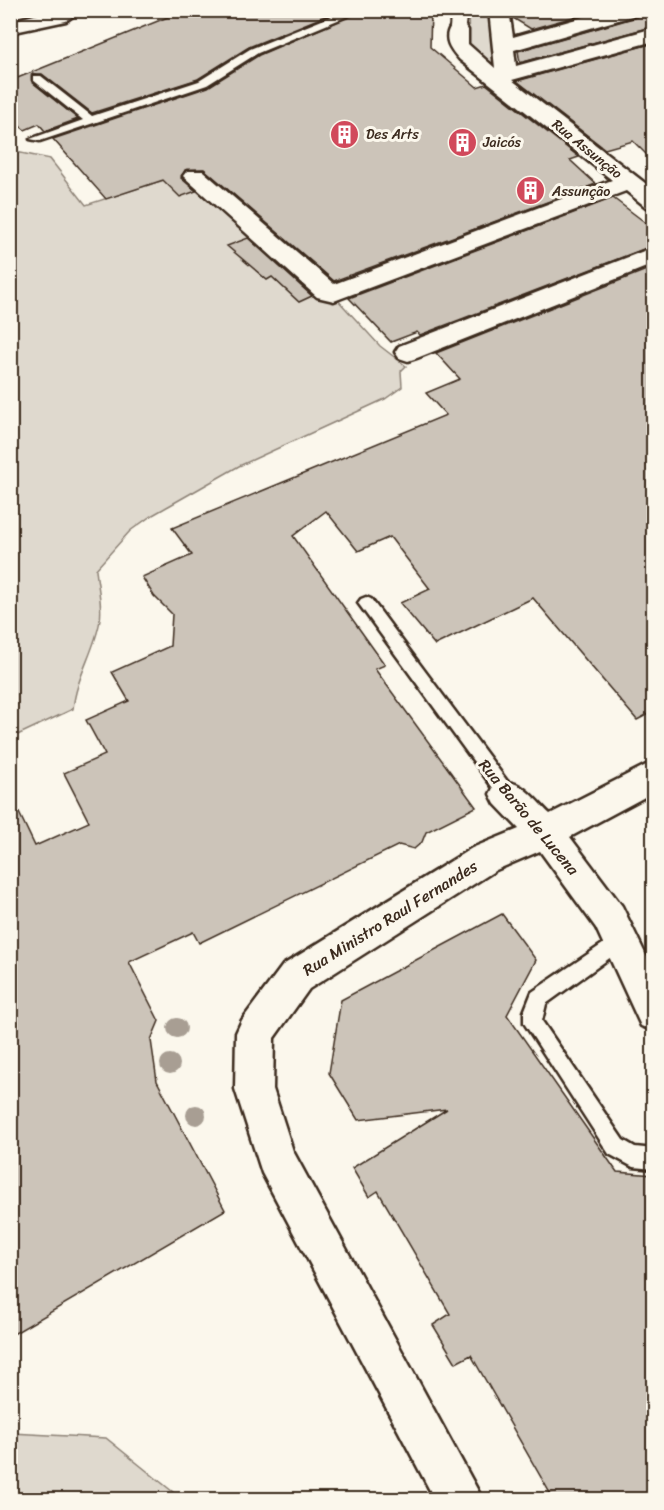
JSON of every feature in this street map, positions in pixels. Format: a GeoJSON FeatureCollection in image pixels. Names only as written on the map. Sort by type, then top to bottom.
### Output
{"type":"FeatureCollection","features":[{"type":"Feature","properties":{"kind":"street"},"geometry":{"type":"LineString","coordinates":[[10,27],[58,16],[71,10]]}},
{"type":"Feature","properties":{"kind":"street","name":"Rua Assunção"},"geometry":{"type":"LineString","coordinates":[[499,10],[507,75],[520,95]]}},
{"type":"Feature","properties":{"kind":"street"},"geometry":{"type":"LineString","coordinates":[[502,47],[632,10]]}},
{"type":"Feature","properties":{"kind":"street","name":"Rua Assunção"},"geometry":{"type":"LineString","coordinates":[[459,20],[458,45],[467,56],[520,95],[654,202]]}},
{"type":"Feature","properties":{"kind":"street"},"geometry":{"type":"LineString","coordinates":[[507,75],[654,34]]}},
{"type":"Feature","properties":{"kind":"street"},"geometry":{"type":"LineString","coordinates":[[195,176],[326,291],[334,293],[629,182]]}},
{"type":"Feature","properties":{"kind":"street"},"geometry":{"type":"LineString","coordinates":[[408,352],[654,255]]}},
{"type":"Feature","properties":{"kind":"street","name":"Rua Ministro Raul Fernandes"},"geometry":{"type":"LineString","coordinates":[[460,1500],[276,1159],[254,1089],[255,1033],[296,976],[484,859],[546,833],[654,775]]}},
{"type":"Feature","properties":{"kind":"street","name":"Rua Barão de Lucena"},"geometry":{"type":"LineString","coordinates":[[507,794],[546,833],[609,917],[654,1012]]}},
{"type":"Feature","properties":{"kind":"lane"},"geometry":{"type":"LineString","coordinates":[[36,139],[203,83],[254,51],[351,12]]}},
{"type":"Feature","properties":{"kind":"lane"},"geometry":{"type":"LineString","coordinates":[[37,78],[91,121]]}},
{"type":"Feature","properties":{"kind":"lane","name":"Rua Barão de Lucena"},"geometry":{"type":"LineString","coordinates":[[366,603],[507,794]]}},
{"type":"Feature","properties":{"kind":"lane"},"geometry":{"type":"LineString","coordinates":[[619,941],[539,998],[532,1012],[533,1023],[616,1147],[633,1157],[654,1159]]}},
{"type":"Feature","properties":{"kind":"shaded area"},"geometry":{"type":"Polygon","coordinates":[[[468,11],[490,11],[495,70],[469,46],[468,11]]]}},
{"type":"Feature","properties":{"kind":"shaded area"},"geometry":{"type":"Polygon","coordinates":[[[11,151],[50,159],[86,205],[183,174],[327,300],[336,298],[380,346],[406,366],[401,371],[402,387],[385,399],[239,466],[151,516],[130,531],[96,569],[101,614],[98,631],[78,686],[73,709],[11,738],[11,151]]]}},
{"type":"Feature","properties":{"kind":"shaded area"},"geometry":{"type":"Polygon","coordinates":[[[11,1433],[106,1438],[173,1492],[178,1499],[11,1499],[11,1433]]]}},
{"type":"Feature","properties":{"kind":"building"},"geometry":{"type":"Polygon","coordinates":[[[185,10],[340,10],[249,47],[198,79],[92,113],[42,74],[33,74],[32,82],[78,119],[45,131],[39,124],[25,130],[10,119],[10,81],[185,10]]]}},
{"type":"Feature","properties":{"kind":"building"},"geometry":{"type":"Polygon","coordinates":[[[364,10],[431,10],[430,47],[477,87],[486,84],[579,157],[570,160],[596,184],[334,281],[204,169],[185,170],[181,178],[196,191],[180,197],[163,180],[106,199],[53,139],[208,87],[259,55],[364,10]]]}},
{"type":"Feature","properties":{"kind":"building"},"geometry":{"type":"Polygon","coordinates":[[[511,10],[598,10],[531,29],[513,18],[511,10]]]}},
{"type":"Feature","properties":{"kind":"building"},"geometry":{"type":"Polygon","coordinates":[[[644,12],[654,20],[654,26],[520,63],[518,51],[640,16],[644,12]]]}},
{"type":"Feature","properties":{"kind":"building"},"geometry":{"type":"Polygon","coordinates":[[[654,43],[654,162],[633,141],[605,149],[517,81],[654,43]]]}},
{"type":"Feature","properties":{"kind":"building"},"geometry":{"type":"Polygon","coordinates":[[[613,198],[654,229],[654,245],[420,335],[417,332],[391,342],[349,298],[613,198]]]}},
{"type":"Feature","properties":{"kind":"building"},"geometry":{"type":"Polygon","coordinates":[[[248,238],[312,296],[299,302],[272,277],[267,280],[227,246],[248,238]]]}},
{"type":"Feature","properties":{"kind":"building"},"geometry":{"type":"Polygon","coordinates":[[[654,267],[654,711],[637,720],[533,598],[435,645],[400,603],[430,589],[390,537],[358,551],[326,511],[293,536],[385,665],[375,669],[476,807],[426,832],[422,842],[414,849],[399,845],[199,943],[193,932],[129,962],[159,1021],[151,1040],[157,1081],[225,1210],[10,1336],[10,794],[35,846],[89,822],[64,773],[105,755],[86,720],[129,701],[112,672],[170,646],[172,614],[154,596],[142,577],[192,555],[172,528],[446,415],[426,393],[460,379],[436,353],[654,267]]]}},
{"type":"Feature","properties":{"kind":"building"},"geometry":{"type":"Polygon","coordinates":[[[502,914],[536,960],[507,1015],[617,1172],[654,1175],[654,1500],[554,1500],[471,1355],[456,1363],[433,1325],[450,1314],[378,1191],[369,1197],[352,1168],[447,1109],[358,1120],[329,1073],[341,1000],[502,914]]]}},
{"type":"Feature","properties":{"kind":"place","name":"Des Arts"},"geometry":{"type":"Point","coordinates":[345,134]}},
{"type":"Feature","properties":{"kind":"place","name":"Jaicós"},"geometry":{"type":"Point","coordinates":[462,142]}},
{"type":"Feature","properties":{"kind":"place","name":"Assunção"},"geometry":{"type":"Point","coordinates":[531,191]}}]}
